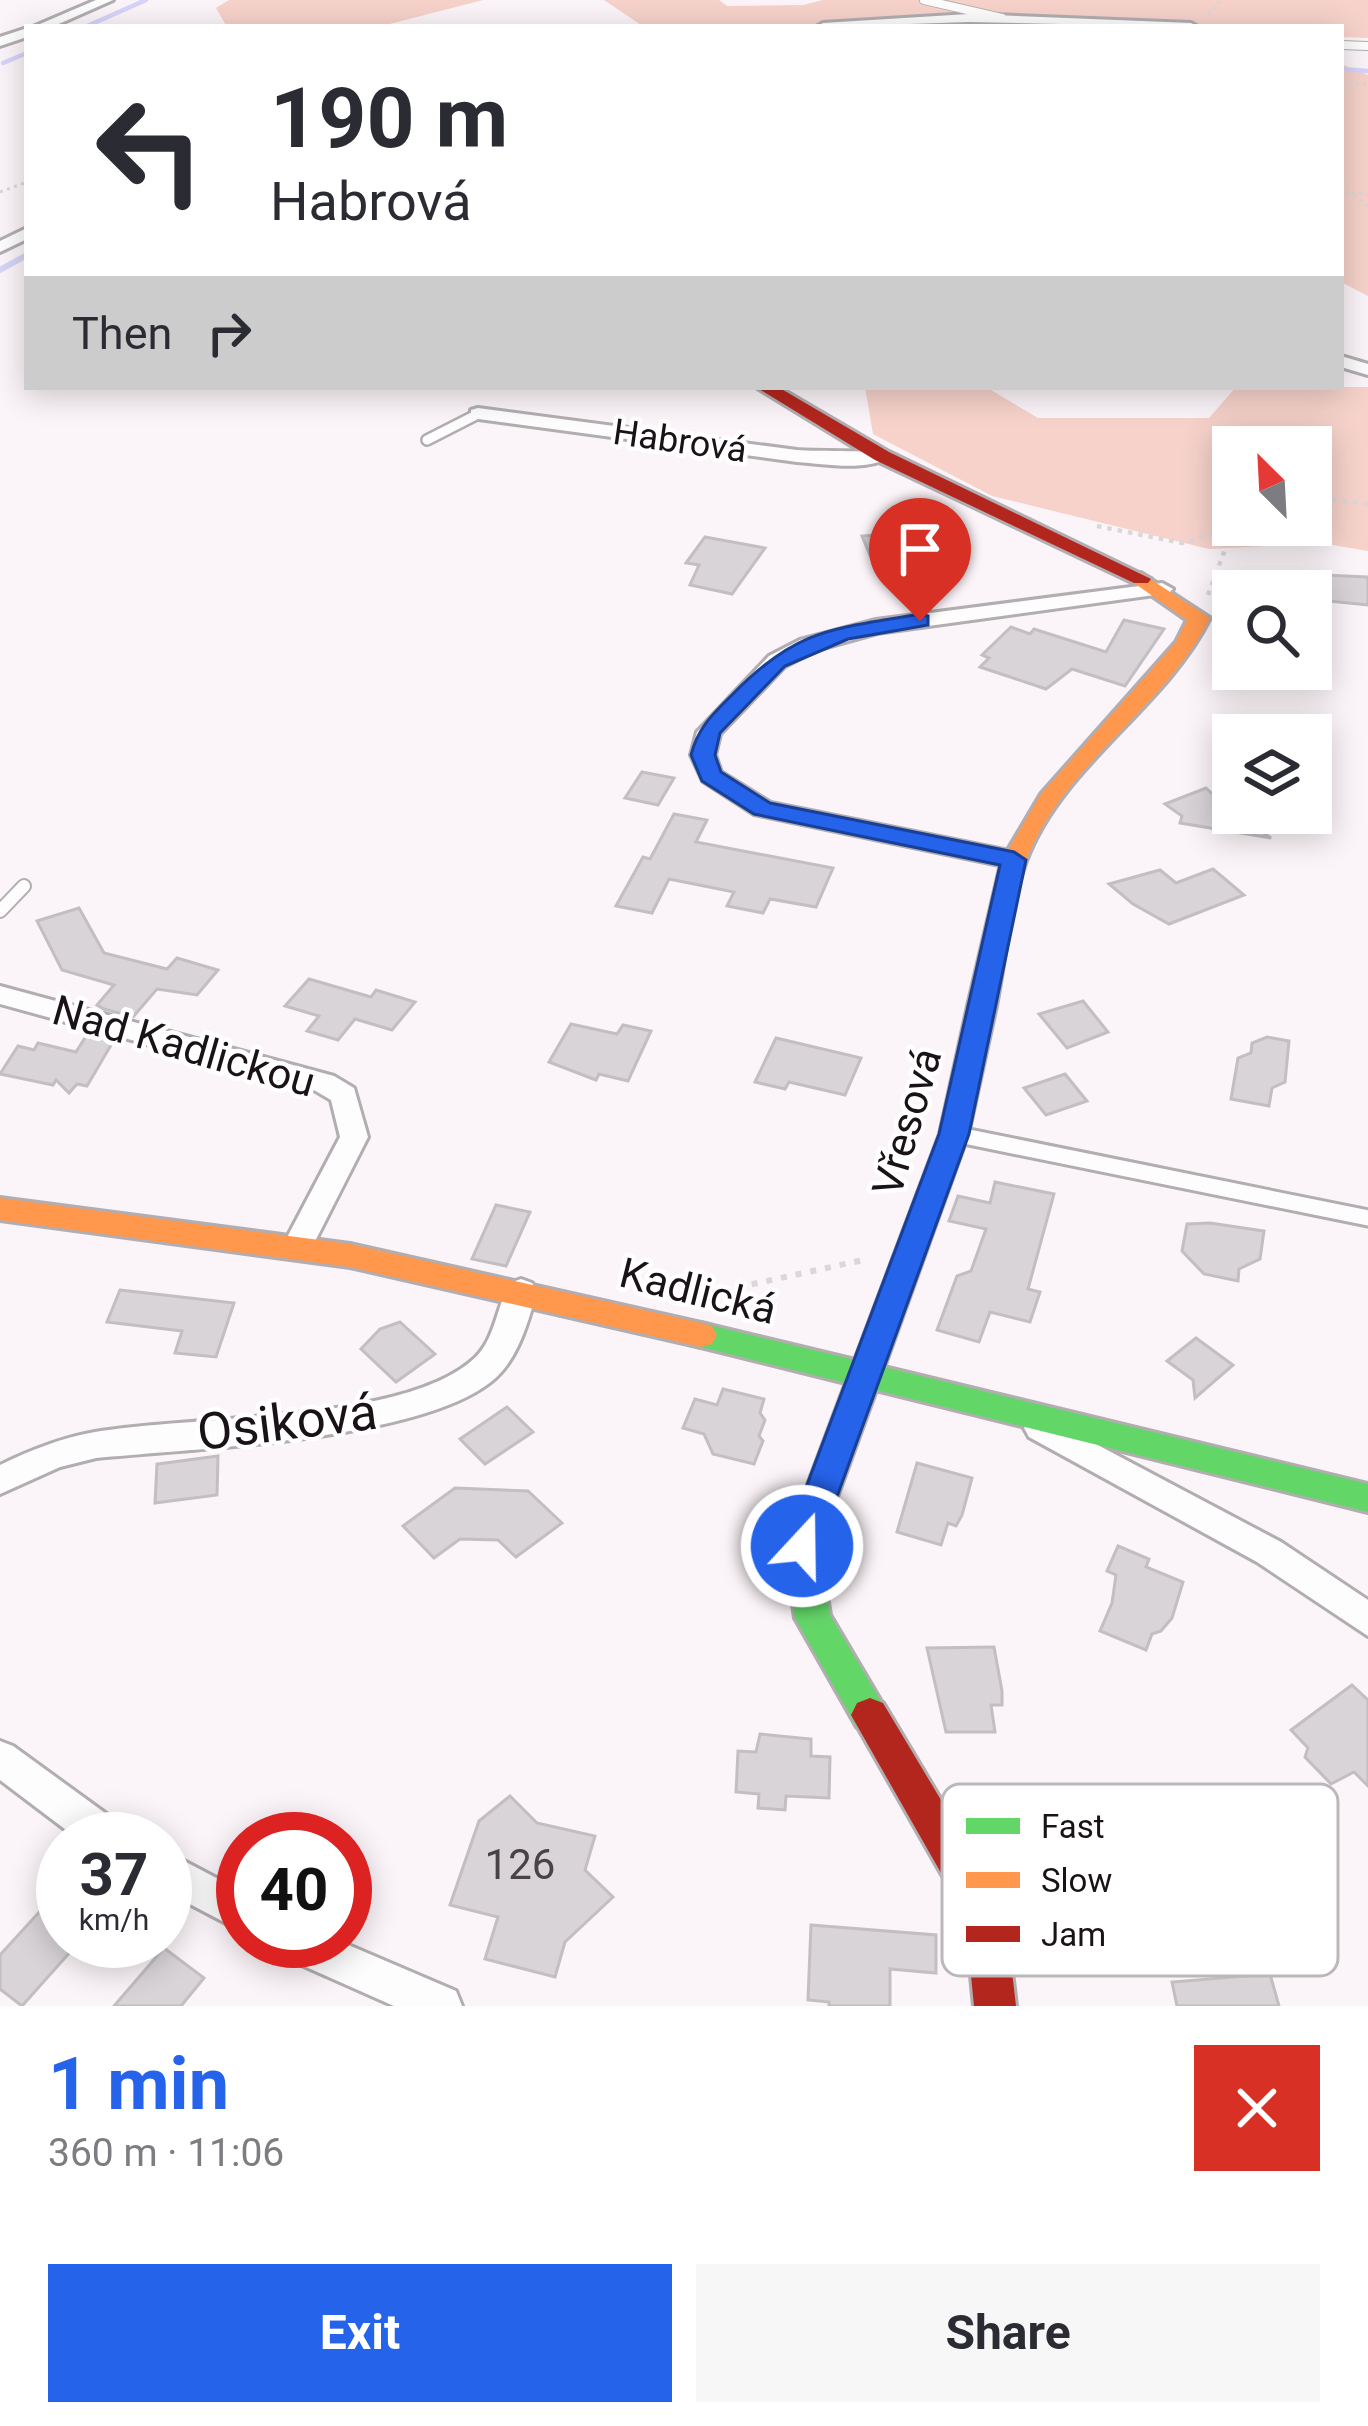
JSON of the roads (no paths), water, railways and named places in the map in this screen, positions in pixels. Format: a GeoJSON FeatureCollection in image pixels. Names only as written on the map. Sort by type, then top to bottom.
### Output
{"type":"FeatureCollection","features":[{"type":"Feature","properties":{"kind":"street"},"geometry":{"type":"LineString","coordinates":[[47,24],[107,0]]}},
{"type":"Feature","properties":{"kind":"street"},"geometry":{"type":"LineString","coordinates":[[883,24],[1002,18],[1128,24]]}},
{"type":"Feature","properties":{"kind":"street"},"geometry":{"type":"LineString","coordinates":[[770,390],[883,457],[1162,589]]}},
{"type":"Feature","properties":{"kind":"street","name":"Habrová"},"geometry":{"type":"LineString","coordinates":[[468,412],[797,456],[883,457]]}},
{"type":"Feature","properties":{"kind":"street"},"geometry":{"type":"LineString","coordinates":[[1014,860],[763,809],[711,776],[703,755],[709,731],[777,661],[808,645],[876,627],[1162,589]]}},
{"type":"Feature","properties":{"kind":"street","name":"Vřesová"},"geometry":{"type":"LineString","coordinates":[[942,1837],[814,1618],[802,1546],[954,1134],[1014,860],[1050,800],[1186,644],[1199,618],[1162,589]]}},
{"type":"Feature","properties":{"kind":"street","name":"Nad Kadlickou"},"geometry":{"type":"LineString","coordinates":[[0,995],[324,1083],[344,1095],[354,1136],[297,1247]]}},
{"type":"Feature","properties":{"kind":"street","name":"Kadlická"},"geometry":{"type":"LineString","coordinates":[[0,1209],[90,1225],[297,1247],[521,1292],[1368,1498]]}},
{"type":"Feature","properties":{"kind":"street","name":"Osiková"},"geometry":{"type":"LineString","coordinates":[[0,1480],[52,1455],[96,1445],[384,1412],[439,1398],[479,1375],[506,1343],[521,1292]]}},
{"type":"Feature","properties":{"kind":"street"},"geometry":{"type":"LineString","coordinates":[[1011,1412],[1269,1552],[1368,1620]]}},
{"type":"Feature","properties":{"kind":"street"},"geometry":{"type":"LineString","coordinates":[[0,1758],[73,1812]]}},
{"type":"Feature","properties":{"kind":"street"},"geometry":{"type":"LineString","coordinates":[[354,1968],[441,2006]]}},
{"type":"Feature","properties":{"kind":"street","name":"Vřesová"},"geometry":{"type":"LineString","coordinates":[[992,1976],[995,2006]]}},
{"type":"Feature","properties":{"kind":"lane"},"geometry":{"type":"LineString","coordinates":[[925,0],[1002,18]]}},
{"type":"Feature","properties":{"kind":"lane"},"geometry":{"type":"LineString","coordinates":[[427,440],[468,412]]}},
{"type":"Feature","properties":{"kind":"lane"},"geometry":{"type":"LineString","coordinates":[[0,911],[24,886]]}},
{"type":"Feature","properties":{"kind":"lane"},"geometry":{"type":"LineString","coordinates":[[954,1134],[1368,1218]]}},
{"type":"Feature","properties":{"kind":"waterway"},"geometry":{"type":"LineString","coordinates":[[92,24],[146,0]]}},
{"type":"Feature","properties":{"kind":"waterway"},"geometry":{"type":"LineString","coordinates":[[3,63],[24,54]]}},
{"type":"Feature","properties":{"kind":"waterway"},"geometry":{"type":"LineString","coordinates":[[1344,69],[1368,71]]}},
{"type":"Feature","properties":{"kind":"waterway"},"geometry":{"type":"LineString","coordinates":[[0,270],[24,257]]}}]}
